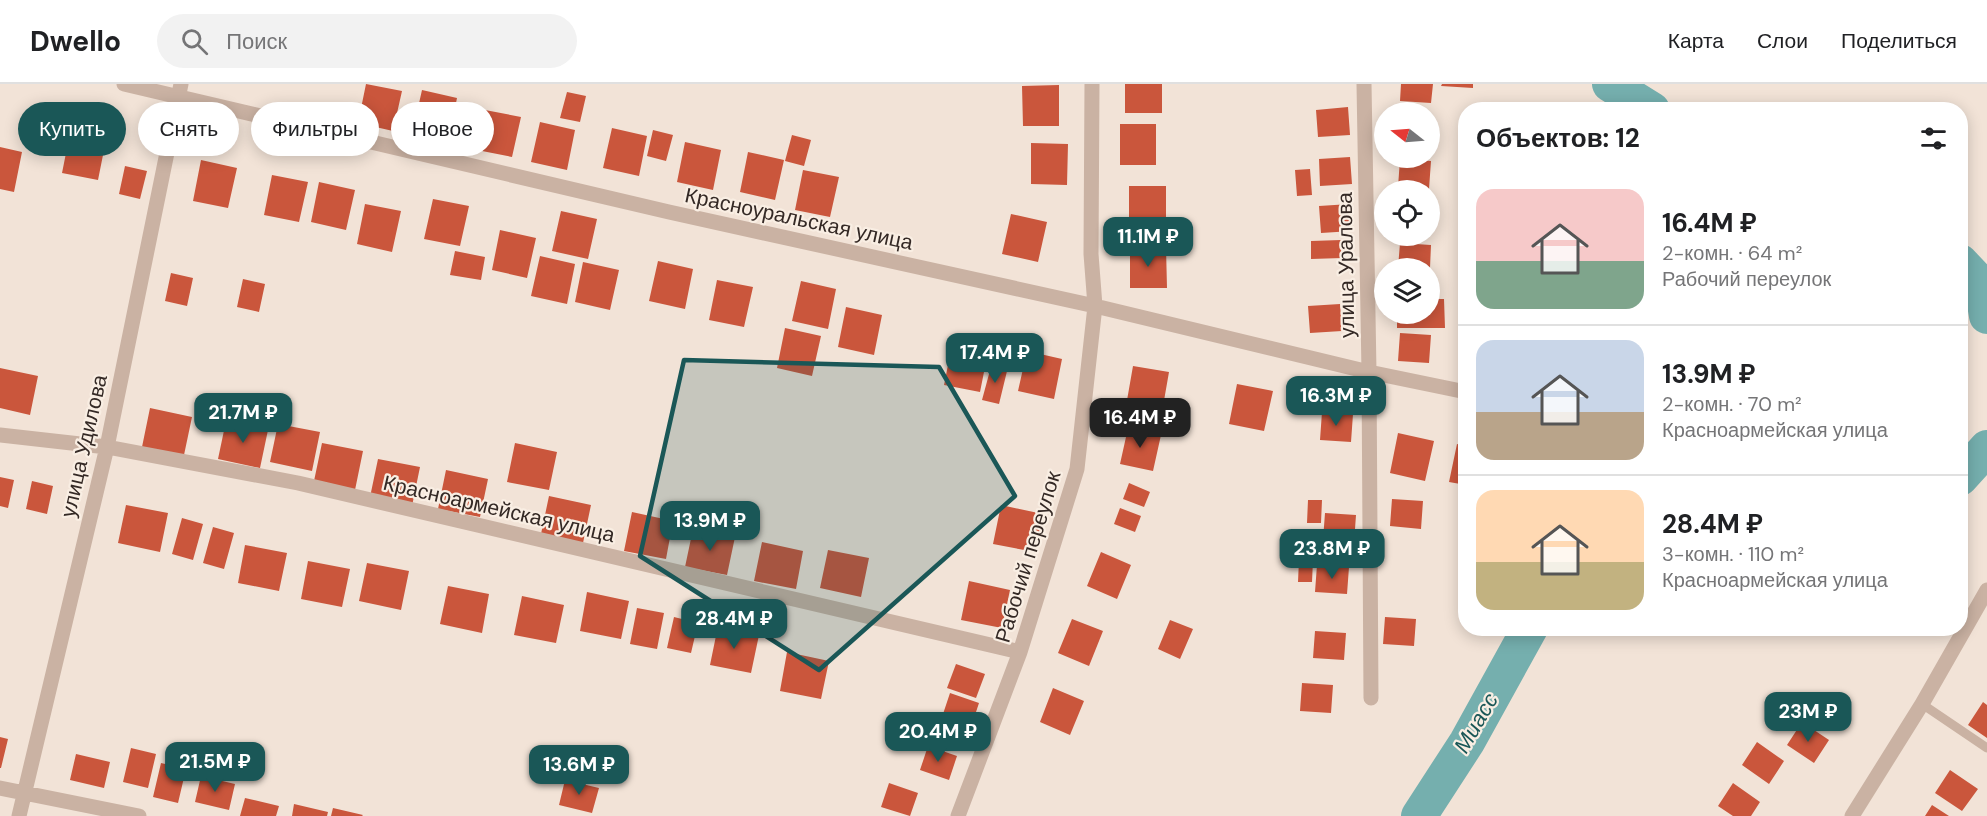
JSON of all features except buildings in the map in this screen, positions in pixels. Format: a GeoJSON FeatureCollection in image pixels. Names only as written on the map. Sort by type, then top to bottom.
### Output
{"type":"FeatureCollection","features":[{"type":"Feature","properties":{"kind":"street","name":"Красноуральская улица"},"geometry":{"type":"LineString","coordinates":[[124,84],[179,90],[658,209],[1095,306],[1369,372],[1458,390]]}},
{"type":"Feature","properties":{"kind":"street","name":"Рабочий переулок"},"geometry":{"type":"LineString","coordinates":[[958,816],[1020,652],[1077,469],[1095,306],[1091,254],[1092,84]]}},
{"type":"Feature","properties":{"kind":"street","name":"улица Уралова"},"geometry":{"type":"LineString","coordinates":[[1365,84],[1371,698]]}},
{"type":"Feature","properties":{"kind":"street","name":"улица Удилова"},"geometry":{"type":"LineString","coordinates":[[19,816],[107,447],[179,90]]}},
{"type":"Feature","properties":{"kind":"street","name":"Красноармейская улица"},"geometry":{"type":"LineString","coordinates":[[0,435],[107,447],[298,483],[1020,652]]}},
{"type":"Feature","properties":{"kind":"street"},"geometry":{"type":"LineString","coordinates":[[1968,623],[1987,590]]}},
{"type":"Feature","properties":{"kind":"street"},"geometry":{"type":"LineString","coordinates":[[1852,816],[1922,704],[1961,636]]}},
{"type":"Feature","properties":{"kind":"street"},"geometry":{"type":"LineString","coordinates":[[0,788],[139,816]]}},
{"type":"Feature","properties":{"kind":"lane"},"geometry":{"type":"LineString","coordinates":[[1922,704],[1987,748]]}},
{"type":"Feature","properties":{"kind":"highlighted area"},"geometry":{"type":"Polygon","coordinates":[[[684,360],[939,367],[1015,496],[819,670],[640,556],[684,360]]]}},
{"type":"Feature","properties":{"kind":"waterway","name":"Миасс"},"geometry":{"type":"LineString","coordinates":[[1610,84],[1639,102]]}},
{"type":"Feature","properties":{"kind":"waterway","name":"Миасс"},"geometry":{"type":"LineString","coordinates":[[1968,270],[1982,285],[1987,316]]}},
{"type":"Feature","properties":{"kind":"waterway","name":"Миасс"},"geometry":{"type":"LineString","coordinates":[[1968,469],[1987,448]]}},
{"type":"Feature","properties":{"kind":"waterway","name":"Миасс"},"geometry":{"type":"LineString","coordinates":[[1419,816],[1467,742],[1526,636]]}}]}
